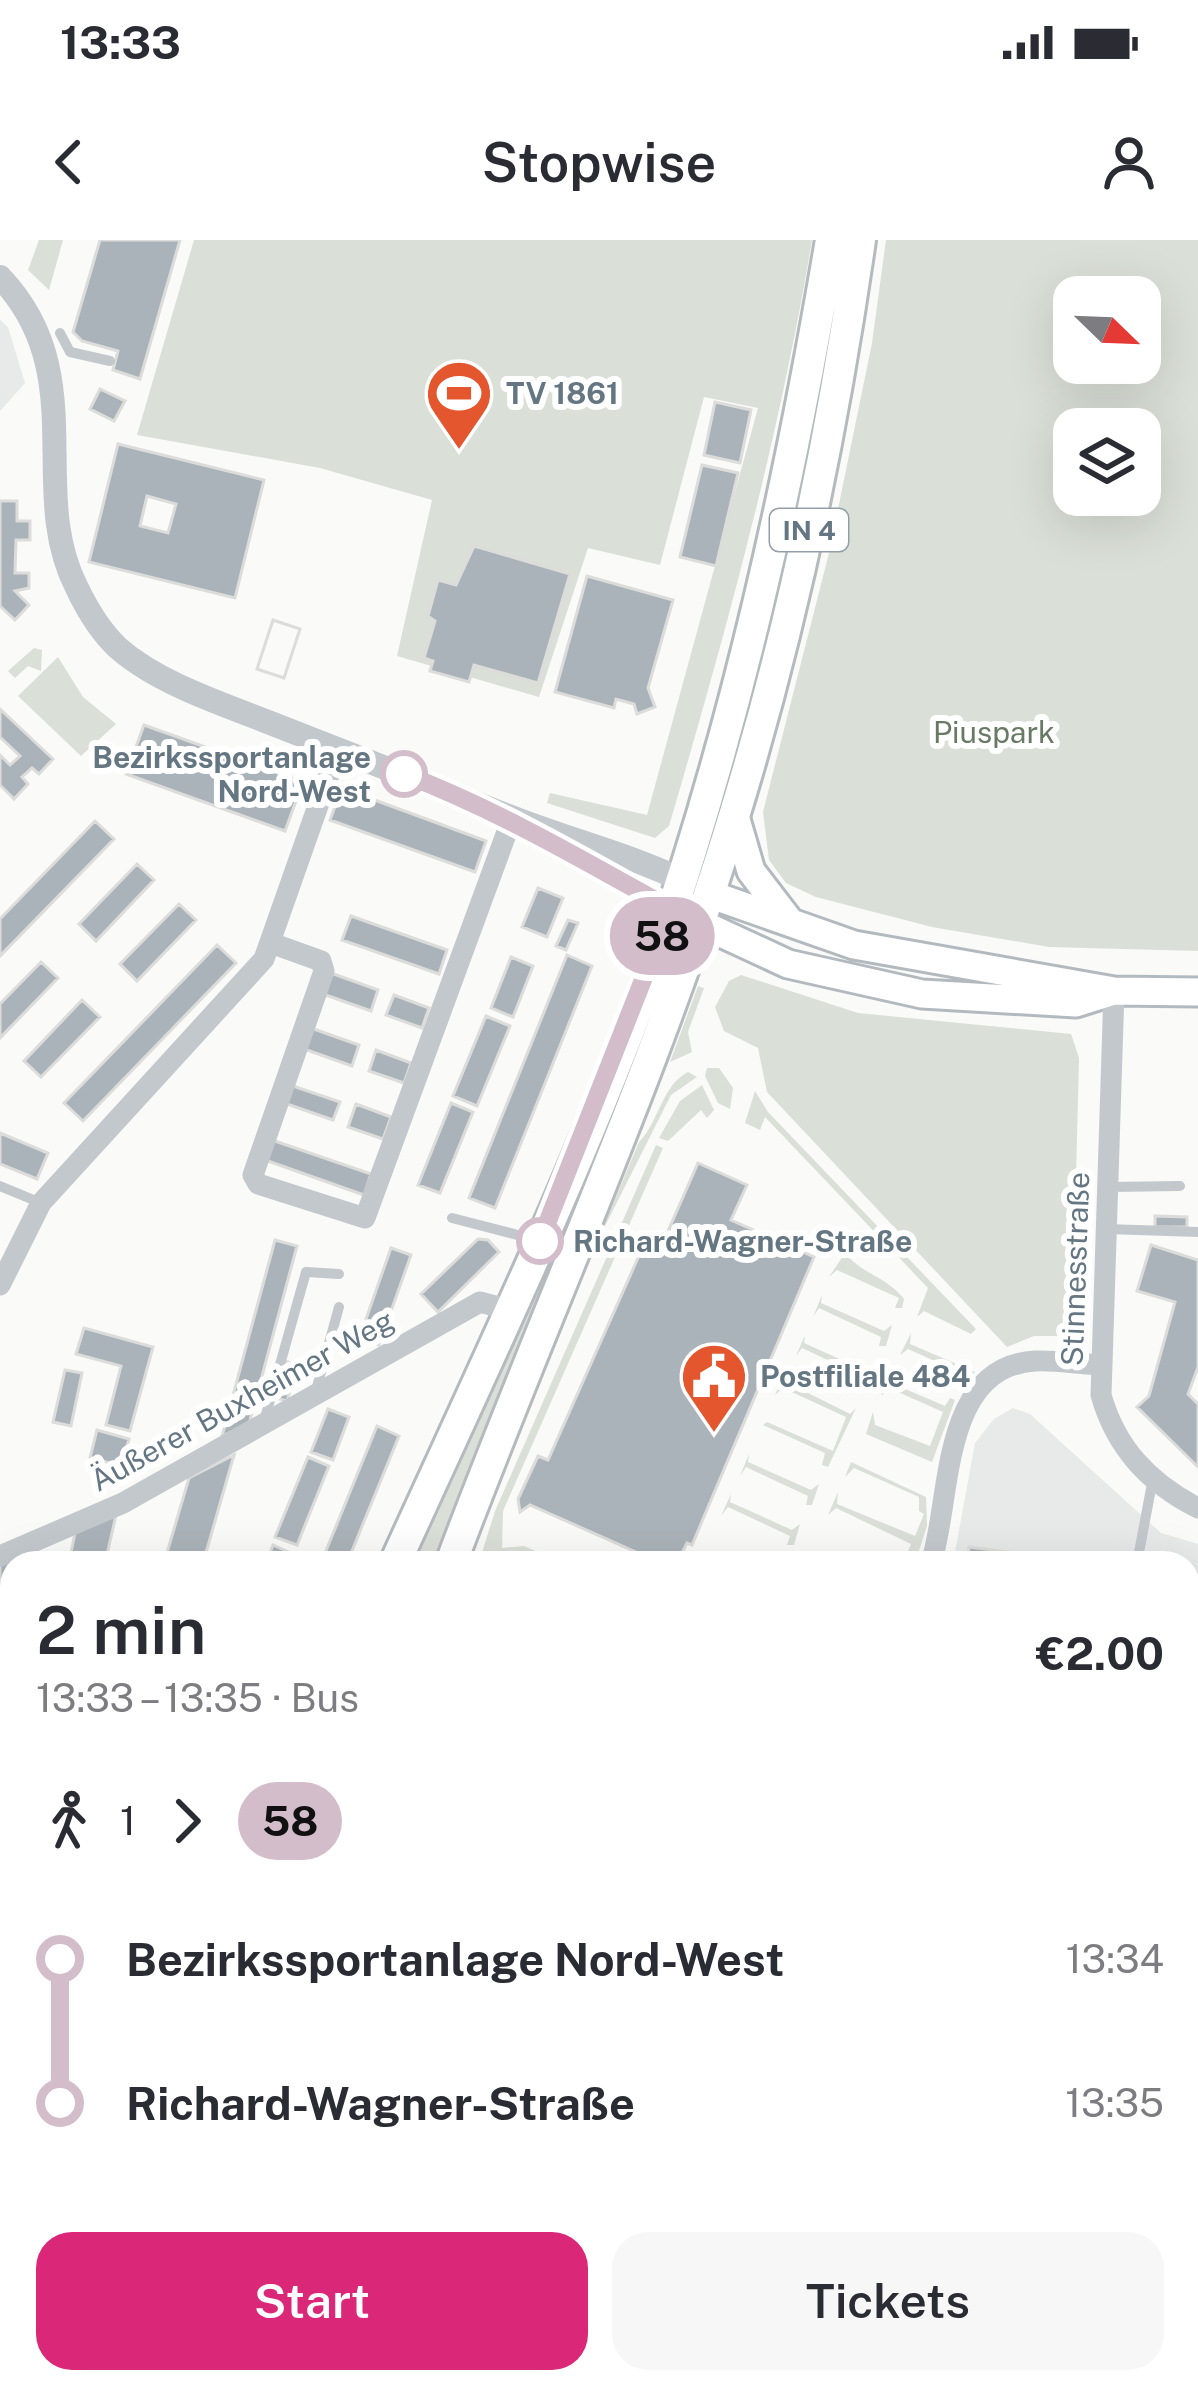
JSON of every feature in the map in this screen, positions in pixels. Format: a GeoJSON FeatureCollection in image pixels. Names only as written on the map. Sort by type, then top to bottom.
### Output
{"type":"FeatureCollection","features":[{"type":"Feature","properties":{"kind":"main road","name":"IN 4"},"geometry":{"type":"LineString","coordinates":[[684,917],[680,879],[756,607],[810,362],[831,240]]}},
{"type":"Feature","properties":{"kind":"main road","name":"IN 4"},"geometry":{"type":"LineString","coordinates":[[709,894],[735,816],[807,538],[860,240]]}},
{"type":"Feature","properties":{"kind":"main road"},"geometry":{"type":"LineString","coordinates":[[735,816],[751,872],[793,926]]}},
{"type":"Feature","properties":{"kind":"main road"},"geometry":{"type":"LineString","coordinates":[[400,1551],[684,917],[709,894],[793,926],[931,962],[1077,981],[1114,992],[1198,992]]}},
{"type":"Feature","properties":{"kind":"main road"},"geometry":{"type":"LineString","coordinates":[[684,917],[788,964],[922,994],[1076,1004],[1114,992]]}},
{"type":"Feature","properties":{"kind":"main road"},"geometry":{"type":"LineString","coordinates":[[455,1551],[684,917]]}},
{"type":"Feature","properties":{"kind":"street"},"geometry":{"type":"LineString","coordinates":[[0,277],[43,347],[55,407],[63,550],[69,572],[101,629],[127,654],[161,674],[338,749],[709,894]]}},
{"type":"Feature","properties":{"kind":"street"},"geometry":{"type":"LineString","coordinates":[[0,1285],[41,1203],[248,981],[271,943],[338,749]]}},
{"type":"Feature","properties":{"kind":"street"},"geometry":{"type":"LineString","coordinates":[[512,818],[572,859],[684,917]]}},
{"type":"Feature","properties":{"kind":"street"},"geometry":{"type":"LineString","coordinates":[[271,943],[321,962],[324,971],[253,1175],[258,1184],[365,1218],[512,818]]}},
{"type":"Feature","properties":{"kind":"street","name":"Stinnesstraße"},"geometry":{"type":"LineString","coordinates":[[1114,992],[1101,1365],[1108,1421],[1120,1444],[1154,1478],[1198,1508]]}},
{"type":"Feature","properties":{"kind":"street","name":"Äußerer Buxheimer Weg"},"geometry":{"type":"LineString","coordinates":[[12,1551],[123,1503],[480,1302],[510,1310]]}},
{"type":"Feature","properties":{"kind":"street"},"geometry":{"type":"LineString","coordinates":[[933,1551],[958,1430],[980,1390],[1032,1361],[1101,1365]]}},
{"type":"Feature","properties":{"kind":"lane"},"geometry":{"type":"LineString","coordinates":[[60,333],[70,352],[110,361]]}},
{"type":"Feature","properties":{"kind":"lane"},"geometry":{"type":"LineString","coordinates":[[0,1186],[41,1203]]}},
{"type":"Feature","properties":{"kind":"lane"},"geometry":{"type":"LineString","coordinates":[[1108,1186],[1180,1186]]}},
{"type":"Feature","properties":{"kind":"lane"},"geometry":{"type":"LineString","coordinates":[[452,1218],[540,1241]]}},
{"type":"Feature","properties":{"kind":"lane"},"geometry":{"type":"LineString","coordinates":[[1106,1229],[1198,1232]]}},
{"type":"Feature","properties":{"kind":"lane"},"geometry":{"type":"LineString","coordinates":[[262,1427],[306,1272],[339,1274]]}},
{"type":"Feature","properties":{"kind":"lane"},"geometry":{"type":"LineString","coordinates":[[315,1397],[339,1307]]}},
{"type":"Feature","properties":{"kind":"lane"},"geometry":{"type":"LineString","coordinates":[[1139,1551],[1154,1478]]}},
{"type":"Feature","properties":{"kind":"shaded area"},"geometry":{"type":"Polygon","coordinates":[[[0,320],[8,327],[25,383],[0,411],[0,320]]]}},
{"type":"Feature","properties":{"kind":"shaded area"},"geometry":{"type":"Polygon","coordinates":[[[1013,1408],[1030,1414],[1161,1533],[1198,1544],[1198,1551],[955,1551],[975,1443],[994,1419],[1013,1408]]]}},
{"type":"Feature","properties":{"kind":"green space"},"geometry":{"type":"Polygon","coordinates":[[[39,240],[63,240],[49,290],[28,270],[39,240]]]}},
{"type":"Feature","properties":{"kind":"green space","name":"TV 1861"},"geometry":{"type":"Polygon","coordinates":[[[194,240],[812,240],[784,388],[731,608],[669,826],[655,838],[547,803],[550,793],[647,815],[758,408],[704,397],[660,565],[588,548],[539,697],[397,656],[432,500],[320,468],[137,435],[194,240]]]}},
{"type":"Feature","properties":{"kind":"green space"},"geometry":{"type":"Polygon","coordinates":[[[842,240],[826,377],[800,514],[729,782],[765,646],[842,240]]]}},
{"type":"Feature","properties":{"kind":"green space","name":"Piuspark"},"geometry":{"type":"Polygon","coordinates":[[[886,240],[1198,240],[1198,951],[1049,947],[932,927],[816,897],[786,883],[769,860],[763,812],[829,553],[872,343],[886,240]]]}},
{"type":"Feature","properties":{"kind":"green space"},"geometry":{"type":"Polygon","coordinates":[[[34,648],[42,650],[41,671],[28,666],[15,678],[8,671],[34,648]]]}},
{"type":"Feature","properties":{"kind":"green space"},"geometry":{"type":"Polygon","coordinates":[[[58,657],[83,697],[116,724],[81,756],[18,696],[58,657]]]}},
{"type":"Feature","properties":{"kind":"green space"},"geometry":{"type":"Polygon","coordinates":[[[664,973],[449,1551],[414,1551],[664,973]]]}},
{"type":"Feature","properties":{"kind":"green space"},"geometry":{"type":"Polygon","coordinates":[[[741,975],[858,1013],[1071,1034],[1079,1058],[1072,1336],[1034,1336],[1007,1347],[767,1092],[758,1048],[724,1031],[715,1007],[729,981],[741,975]]]}},
{"type":"Feature","properties":{"kind":"green space"},"geometry":{"type":"Polygon","coordinates":[[[698,986],[704,988],[688,1032],[692,1052],[670,1062],[698,986]]]}},
{"type":"Feature","properties":{"kind":"green space"},"geometry":{"type":"Polygon","coordinates":[[[707,1068],[719,1068],[733,1088],[730,1109],[718,1103],[705,1076],[707,1068]]]}},
{"type":"Feature","properties":{"kind":"green space"},"geometry":{"type":"Polygon","coordinates":[[[688,1072],[697,1077],[671,1095],[597,1242],[639,1142],[672,1086],[688,1072]]]}},
{"type":"Feature","properties":{"kind":"green space"},"geometry":{"type":"Polygon","coordinates":[[[702,1085],[714,1110],[707,1118],[701,1110],[668,1141],[659,1138],[680,1101],[702,1085]]]}},
{"type":"Feature","properties":{"kind":"green space"},"geometry":{"type":"Polygon","coordinates":[[[755,1091],[768,1112],[976,1329],[971,1334],[924,1311],[917,1317],[928,1288],[765,1117],[760,1130],[745,1123],[755,1091]]]}},
{"type":"Feature","properties":{"kind":"green space"},"geometry":{"type":"Polygon","coordinates":[[[656,1145],[663,1148],[503,1511],[502,1548],[524,1546],[535,1551],[483,1551],[495,1511],[656,1145]]]}},
{"type":"Feature","properties":{"kind":"green space"},"geometry":{"type":"Polygon","coordinates":[[[845,1253],[897,1291],[904,1299],[902,1308],[895,1308],[899,1298],[837,1270],[829,1277],[845,1253]]]}},
{"type":"Feature","properties":{"kind":"green space"},"geometry":{"type":"Polygon","coordinates":[[[822,1295],[821,1303],[884,1331],[892,1325],[886,1346],[879,1346],[881,1337],[819,1308],[813,1317],[822,1295]]]}},
{"type":"Feature","properties":{"kind":"green space"},"geometry":{"type":"Polygon","coordinates":[[[911,1333],[910,1344],[975,1372],[971,1377],[908,1349],[900,1355],[911,1333]]]}},
{"type":"Feature","properties":{"kind":"green space"},"geometry":{"type":"Polygon","coordinates":[[[805,1335],[804,1343],[866,1371],[875,1365],[868,1386],[862,1386],[864,1377],[802,1348],[796,1356],[805,1335]]]}},
{"type":"Feature","properties":{"kind":"green space"},"geometry":{"type":"Polygon","coordinates":[[[786,1371],[786,1382],[850,1414],[856,1408],[828,1467],[822,1465],[825,1453],[763,1425],[767,1422],[833,1451],[846,1417],[783,1388],[775,1395],[786,1371]]]}},
{"type":"Feature","properties":{"kind":"green space"},"geometry":{"type":"Polygon","coordinates":[[[891,1372],[891,1383],[945,1406],[950,1398],[955,1400],[932,1462],[866,1434],[873,1412],[875,1425],[930,1446],[943,1412],[889,1388],[881,1396],[891,1372]]]}},
{"type":"Feature","properties":{"kind":"green space"},"geometry":{"type":"Polygon","coordinates":[[[749,1454],[748,1462],[811,1490],[819,1484],[812,1505],[806,1505],[808,1496],[746,1467],[740,1476],[749,1454]]]}},
{"type":"Feature","properties":{"kind":"green space"},"geometry":{"type":"Polygon","coordinates":[[[851,1462],[926,1497],[927,1526],[919,1551],[908,1551],[911,1544],[836,1508],[828,1515],[838,1492],[837,1504],[915,1536],[924,1514],[919,1511],[919,1497],[854,1468],[845,1477],[851,1462]]]}},
{"type":"Feature","properties":{"kind":"green space"},"geometry":{"type":"Polygon","coordinates":[[[731,1494],[730,1502],[792,1530],[800,1524],[794,1545],[787,1545],[790,1536],[728,1507],[721,1516],[731,1494]]]}},
{"type":"Feature","properties":{"kind":"building"},"geometry":{"type":"Polygon","coordinates":[[[100,240],[180,240],[140,379],[113,370],[118,351],[82,341],[73,332],[100,240]]]}},
{"type":"Feature","properties":{"kind":"building"},"geometry":{"type":"Polygon","coordinates":[[[100,389],[125,401],[114,421],[90,409],[100,389]]]}},
{"type":"Feature","properties":{"kind":"building"},"geometry":{"type":"Polygon","coordinates":[[[715,402],[751,410],[740,463],[704,455],[715,402]]]}},
{"type":"Feature","properties":{"kind":"building"},"geometry":{"type":"Polygon","coordinates":[[[118,444],[264,480],[235,598],[89,562],[118,444]],[[147,496],[140,526],[168,533],[176,504],[147,496]]]}},
{"type":"Feature","properties":{"kind":"building"},"geometry":{"type":"Polygon","coordinates":[[[702,465],[738,473],[716,566],[680,557],[702,465]]]}},
{"type":"Feature","properties":{"kind":"building"},"geometry":{"type":"Polygon","coordinates":[[[0,501],[17,501],[17,521],[30,521],[30,540],[16,540],[15,573],[29,573],[29,588],[15,591],[29,605],[15,620],[0,606],[0,501]]]}},
{"type":"Feature","properties":{"kind":"building"},"geometry":{"type":"Polygon","coordinates":[[[474,546],[570,574],[538,683],[474,665],[469,682],[430,671],[433,661],[424,658],[435,621],[428,616],[438,580],[456,585],[474,546]]]}},
{"type":"Feature","properties":{"kind":"building"},"geometry":{"type":"Polygon","coordinates":[[[587,576],[673,600],[648,688],[655,707],[637,714],[634,704],[616,699],[614,708],[555,692],[587,576]]]}},
{"type":"Feature","properties":{"kind":"building"},"geometry":{"type":"Polygon","coordinates":[[[273,620],[300,629],[284,678],[257,669],[273,620]]]}},
{"type":"Feature","properties":{"kind":"building"},"geometry":{"type":"Polygon","coordinates":[[[273,620],[300,629],[284,678],[257,669],[273,620]]]}},
{"type":"Feature","properties":{"kind":"building"},"geometry":{"type":"Polygon","coordinates":[[[0,709],[53,759],[39,774],[32,768],[22,777],[28,784],[14,799],[0,785],[0,755],[10,765],[20,756],[0,737],[0,709]]]}},
{"type":"Feature","properties":{"kind":"building"},"geometry":{"type":"Polygon","coordinates":[[[144,725],[303,782],[285,831],[126,774],[144,725]]]}},
{"type":"Feature","properties":{"kind":"building"},"geometry":{"type":"Polygon","coordinates":[[[342,788],[486,841],[475,872],[330,820],[342,788]]]}},
{"type":"Feature","properties":{"kind":"building"},"geometry":{"type":"Polygon","coordinates":[[[95,821],[114,839],[0,956],[0,919],[95,821]]]}},
{"type":"Feature","properties":{"kind":"building"},"geometry":{"type":"Polygon","coordinates":[[[137,864],[154,880],[96,941],[79,924],[137,864]]]}},
{"type":"Feature","properties":{"kind":"building"},"geometry":{"type":"Polygon","coordinates":[[[538,888],[563,898],[547,937],[522,927],[538,888]]]}},
{"type":"Feature","properties":{"kind":"building"},"geometry":{"type":"Polygon","coordinates":[[[179,904],[196,920],[137,981],[120,964],[179,904]]]}},
{"type":"Feature","properties":{"kind":"building"},"geometry":{"type":"Polygon","coordinates":[[[351,916],[447,950],[439,974],[342,940],[351,916]]]}},
{"type":"Feature","properties":{"kind":"building"},"geometry":{"type":"Polygon","coordinates":[[[568,920],[578,923],[566,950],[556,946],[568,920]]]}},
{"type":"Feature","properties":{"kind":"building"},"geometry":{"type":"Polygon","coordinates":[[[217,945],[236,963],[83,1121],[64,1103],[217,945]]]}},
{"type":"Feature","properties":{"kind":"building"},"geometry":{"type":"Polygon","coordinates":[[[567,955],[592,966],[495,1208],[469,1198],[567,955]]]}},
{"type":"Feature","properties":{"kind":"building"},"geometry":{"type":"Polygon","coordinates":[[[511,957],[533,966],[513,1017],[491,1008],[511,957]]]}},
{"type":"Feature","properties":{"kind":"building"},"geometry":{"type":"Polygon","coordinates":[[[41,962],[58,978],[0,1038],[0,1004],[41,962]]]}},
{"type":"Feature","properties":{"kind":"building"},"geometry":{"type":"Polygon","coordinates":[[[331,973],[378,990],[371,1011],[323,994],[331,973]]]}},
{"type":"Feature","properties":{"kind":"building"},"geometry":{"type":"Polygon","coordinates":[[[394,995],[429,1008],[422,1028],[386,1015],[394,995]]]}},
{"type":"Feature","properties":{"kind":"building"},"geometry":{"type":"Polygon","coordinates":[[[82,1000],[100,1017],[41,1077],[24,1061],[82,1000]]]}},
{"type":"Feature","properties":{"kind":"building"},"geometry":{"type":"Polygon","coordinates":[[[486,1016],[510,1026],[477,1106],[453,1096],[486,1016]]]}},
{"type":"Feature","properties":{"kind":"building"},"geometry":{"type":"Polygon","coordinates":[[[311,1028],[359,1045],[352,1066],[304,1049],[311,1028]]]}},
{"type":"Feature","properties":{"kind":"building"},"geometry":{"type":"Polygon","coordinates":[[[376,1050],[411,1063],[404,1083],[369,1071],[376,1050]]]}},
{"type":"Feature","properties":{"kind":"building"},"geometry":{"type":"Polygon","coordinates":[[[290,1085],[340,1102],[333,1120],[284,1103],[290,1085]]]}},
{"type":"Feature","properties":{"kind":"building"},"geometry":{"type":"Polygon","coordinates":[[[451,1103],[473,1112],[440,1193],[418,1185],[451,1103]]]}},
{"type":"Feature","properties":{"kind":"building"},"geometry":{"type":"Polygon","coordinates":[[[356,1104],[391,1117],[383,1139],[348,1127],[356,1104]]]}},
{"type":"Feature","properties":{"kind":"building"},"geometry":{"type":"Polygon","coordinates":[[[0,1133],[48,1153],[37,1179],[0,1164],[0,1133]]]}},
{"type":"Feature","properties":{"kind":"building"},"geometry":{"type":"Polygon","coordinates":[[[272,1140],[371,1174],[364,1195],[265,1160],[272,1140]]]}},
{"type":"Feature","properties":{"kind":"building"},"geometry":{"type":"Polygon","coordinates":[[[698,1163],[747,1185],[731,1220],[814,1257],[692,1545],[687,1543],[683,1551],[634,1551],[530,1505],[520,1512],[518,1499],[538,1456],[548,1460],[642,1249],[657,1256],[698,1163]]]}},
{"type":"Feature","properties":{"kind":"building"},"geometry":{"type":"Polygon","coordinates":[[[1155,1216],[1187,1217],[1187,1227],[1155,1227],[1155,1216]]]}},
{"type":"Feature","properties":{"kind":"building"},"geometry":{"type":"Polygon","coordinates":[[[478,1239],[488,1240],[499,1252],[438,1312],[421,1294],[478,1239]]]}},
{"type":"Feature","properties":{"kind":"building"},"geometry":{"type":"Polygon","coordinates":[[[275,1240],[297,1246],[249,1424],[222,1436],[275,1240]]]}},
{"type":"Feature","properties":{"kind":"building"},"geometry":{"type":"Polygon","coordinates":[[[1151,1245],[1198,1260],[1198,1367],[1188,1394],[1198,1404],[1198,1467],[1137,1407],[1149,1396],[1175,1302],[1137,1291],[1151,1245]]]}},
{"type":"Feature","properties":{"kind":"building"},"geometry":{"type":"Polygon","coordinates":[[[391,1248],[411,1255],[379,1345],[359,1339],[391,1248]]]}},
{"type":"Feature","properties":{"kind":"building"},"geometry":{"type":"Polygon","coordinates":[[[84,1328],[153,1347],[130,1431],[106,1425],[121,1366],[76,1354],[84,1328]]]}},
{"type":"Feature","properties":{"kind":"building"},"geometry":{"type":"Polygon","coordinates":[[[282,1360],[297,1365],[287,1401],[272,1397],[282,1360]]]}},
{"type":"Feature","properties":{"kind":"building"},"geometry":{"type":"Polygon","coordinates":[[[65,1370],[82,1373],[71,1426],[53,1422],[65,1370]]]}},
{"type":"Feature","properties":{"kind":"building"},"geometry":{"type":"Polygon","coordinates":[[[328,1409],[349,1417],[333,1460],[311,1452],[328,1409]]]}},
{"type":"Feature","properties":{"kind":"building"},"geometry":{"type":"Polygon","coordinates":[[[377,1426],[399,1436],[352,1551],[326,1551],[377,1426]]]}},
{"type":"Feature","properties":{"kind":"building"},"geometry":{"type":"Polygon","coordinates":[[[97,1430],[129,1439],[122,1466],[90,1458],[97,1430]]]}},
{"type":"Feature","properties":{"kind":"building"},"geometry":{"type":"Polygon","coordinates":[[[234,1455],[206,1551],[168,1551],[189,1478],[234,1455]]]}},
{"type":"Feature","properties":{"kind":"building"},"geometry":{"type":"Polygon","coordinates":[[[308,1457],[329,1466],[297,1545],[275,1537],[308,1457]]]}},
{"type":"Feature","properties":{"kind":"building"},"geometry":{"type":"Polygon","coordinates":[[[117,1511],[108,1551],[71,1551],[75,1533],[117,1511]]]}},
{"type":"Feature","properties":{"kind":"bus line","name":"58"},"geometry":{"type":"LineString","coordinates":[[404,774],[512,818],[572,859],[671,909],[617,1058],[540,1241]]}},
{"type":"Feature","properties":{"kind":"place","name":"TV 1861"},"geometry":{"type":"Point","coordinates":[459,452]}},
{"type":"Feature","properties":{"kind":"place","name":"Bezirkssportanlage Nord-West"},"geometry":{"type":"Point","coordinates":[404,774]}},
{"type":"Feature","properties":{"kind":"place","name":"Richard-Wagner-Straße"},"geometry":{"type":"Point","coordinates":[540,1241]}},
{"type":"Feature","properties":{"kind":"place","name":"Postfiliale 484"},"geometry":{"type":"Point","coordinates":[714,1435]}}]}
